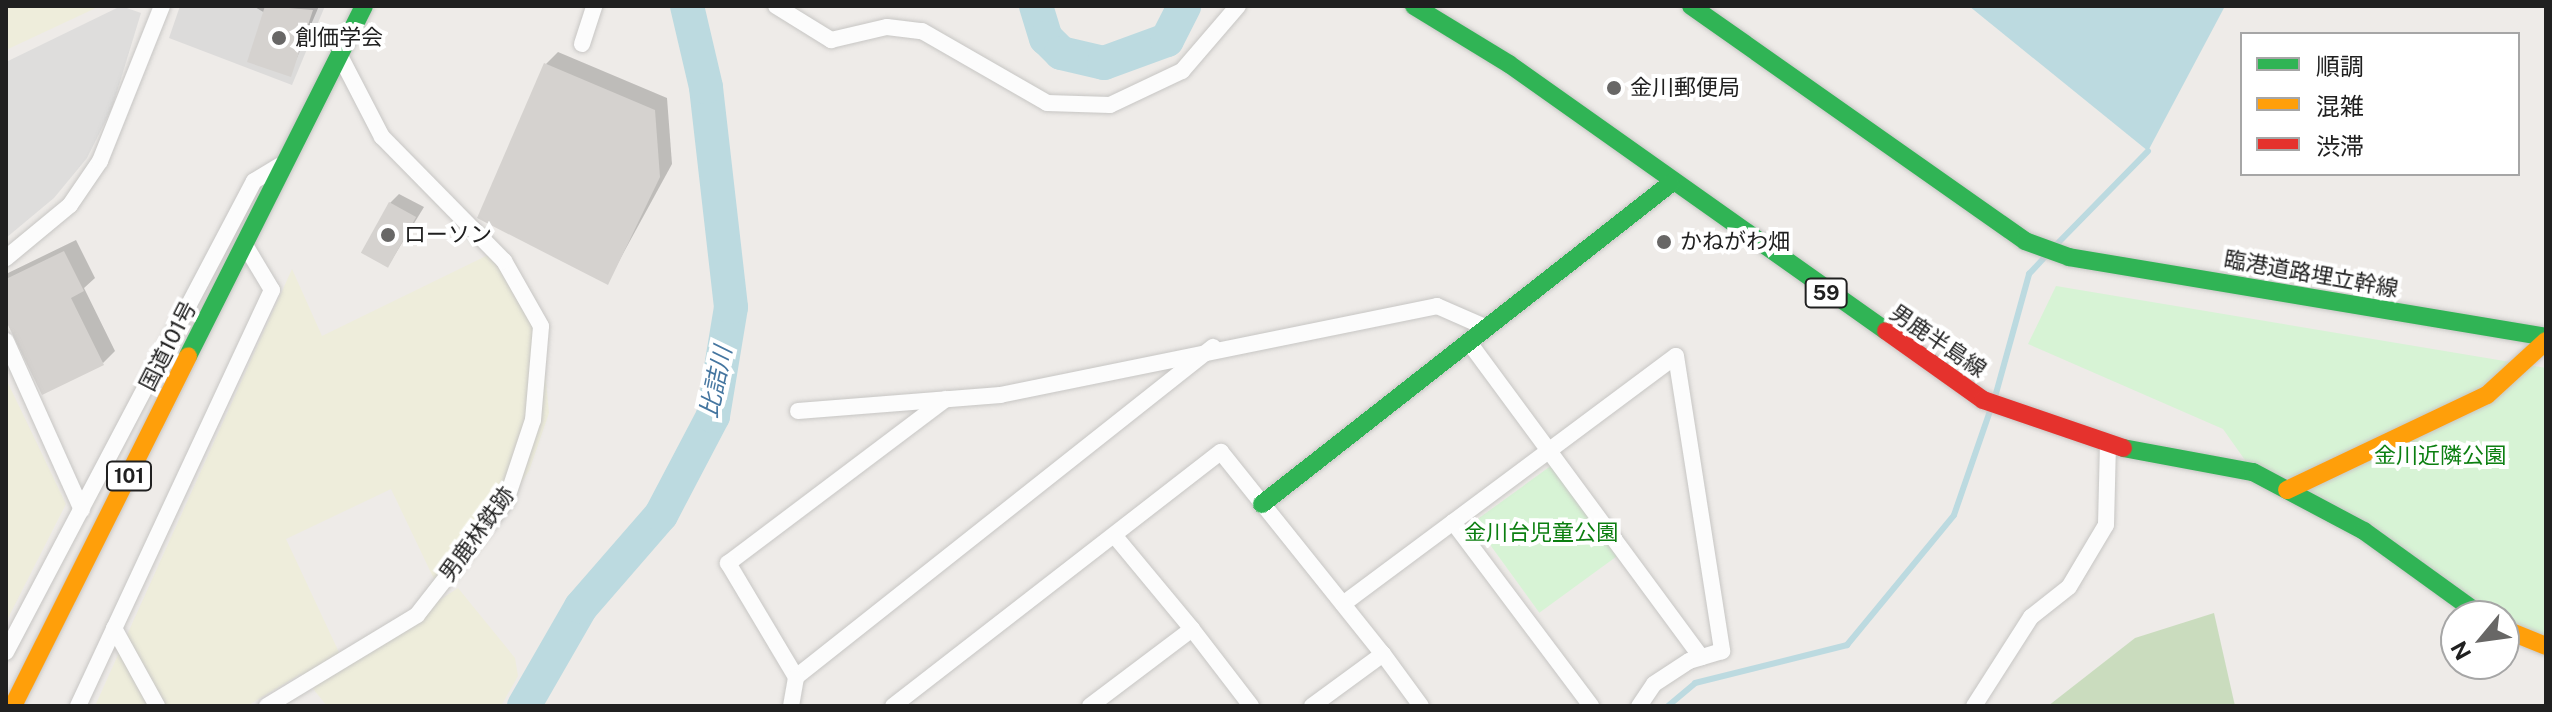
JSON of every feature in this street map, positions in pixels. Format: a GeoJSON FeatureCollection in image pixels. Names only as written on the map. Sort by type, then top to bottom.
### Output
{"type":"FeatureCollection","features":[{"type":"Feature","properties":{"kind":"main road","name":"国道101号"},"geometry":{"type":"LineString","coordinates":[[13,706],[364,6]]}},
{"type":"Feature","properties":{"kind":"main road","name":"男鹿半島線"},"geometry":{"type":"LineString","coordinates":[[1414,6],[1509,64],[1670,184],[1983,400],[2108,443],[2253,472],[2364,531],[2460,600]]}},
{"type":"Feature","properties":{"kind":"main road","name":"臨港道路埋立幹線"},"geometry":{"type":"LineString","coordinates":[[1691,6],[2025,241],[2069,257],[2546,339]]}},
{"type":"Feature","properties":{"kind":"main road"},"geometry":{"type":"LineString","coordinates":[[1262,504],[1670,184]]}},
{"type":"Feature","properties":{"kind":"main road"},"geometry":{"type":"LineString","coordinates":[[2287,490],[2487,395],[2546,339]]}},
{"type":"Feature","properties":{"kind":"main road"},"geometry":{"type":"LineString","coordinates":[[2520,635],[2546,646]]}},
{"type":"Feature","properties":{"kind":"street"},"geometry":{"type":"LineString","coordinates":[[6,258],[70,205],[100,161],[162,6]]}},
{"type":"Feature","properties":{"kind":"street"},"geometry":{"type":"LineString","coordinates":[[776,6],[831,40],[887,27],[922,31],[1047,103],[1110,105],[1182,71],[1238,6]]}},
{"type":"Feature","properties":{"kind":"street"},"geometry":{"type":"LineString","coordinates":[[582,44],[588,8]]}},
{"type":"Feature","properties":{"kind":"street","name":"男鹿林鉄跡"},"geometry":{"type":"LineString","coordinates":[[267,706],[417,615],[506,501],[533,420],[541,326],[504,261],[382,137],[339,54]]}},
{"type":"Feature","properties":{"kind":"street"},"geometry":{"type":"LineString","coordinates":[[6,652],[254,181],[288,161]]}},
{"type":"Feature","properties":{"kind":"street"},"geometry":{"type":"LineString","coordinates":[[78,706],[272,290],[245,245]]}},
{"type":"Feature","properties":{"kind":"street"},"geometry":{"type":"LineString","coordinates":[[798,411],[1000,395],[1213,347],[1437,306],[1485,327]]}},
{"type":"Feature","properties":{"kind":"street"},"geometry":{"type":"LineString","coordinates":[[6,341],[82,510]]}},
{"type":"Feature","properties":{"kind":"street"},"geometry":{"type":"LineString","coordinates":[[1468,341],[1551,449],[1701,657]]}},
{"type":"Feature","properties":{"kind":"street"},"geometry":{"type":"LineString","coordinates":[[796,677],[1213,347]]}},
{"type":"Feature","properties":{"kind":"street"},"geometry":{"type":"LineString","coordinates":[[1343,604],[1676,356],[1722,651],[1701,657],[1654,684],[1639,706]]}},
{"type":"Feature","properties":{"kind":"street"},"geometry":{"type":"LineString","coordinates":[[791,706],[796,677],[728,563],[946,399]]}},
{"type":"Feature","properties":{"kind":"street"},"geometry":{"type":"LineString","coordinates":[[1974,706],[2031,617],[2069,587],[2106,525],[2108,443]]}},
{"type":"Feature","properties":{"kind":"street"},"geometry":{"type":"LineString","coordinates":[[893,706],[1221,452],[1421,706]]}},
{"type":"Feature","properties":{"kind":"street"},"geometry":{"type":"LineString","coordinates":[[1453,522],[1591,706]]}},
{"type":"Feature","properties":{"kind":"street"},"geometry":{"type":"LineString","coordinates":[[1114,535],[1251,706]]}},
{"type":"Feature","properties":{"kind":"street"},"geometry":{"type":"LineString","coordinates":[[114,628],[157,706]]}},
{"type":"Feature","properties":{"kind":"street"},"geometry":{"type":"LineString","coordinates":[[1090,706],[1192,629]]}},
{"type":"Feature","properties":{"kind":"street"},"geometry":{"type":"LineString","coordinates":[[1312,706],[1383,654]]}},
{"type":"Feature","properties":{"kind":"shaded area"},"geometry":{"type":"Polygon","coordinates":[[[121,6],[141,13],[112,108],[87,158],[54,198],[6,238],[6,62],[121,6]]]}},
{"type":"Feature","properties":{"kind":"shaded area"},"geometry":{"type":"Polygon","coordinates":[[[180,6],[325,6],[292,85],[169,38],[180,6]]]}},
{"type":"Feature","properties":{"kind":"green space"},"geometry":{"type":"Polygon","coordinates":[[[6,6],[100,6],[6,50],[6,6]]]}},
{"type":"Feature","properties":{"kind":"green space"},"geometry":{"type":"Polygon","coordinates":[[[488,255],[540,320],[549,413],[529,471],[481,541],[434,579],[391,489],[286,539],[344,663],[458,588],[515,658],[518,676],[501,706],[327,706],[301,674],[247,706],[95,706],[292,269],[322,336],[488,255]]]}},
{"type":"Feature","properties":{"kind":"green space","name":"金川近隣公園"},"geometry":{"type":"Polygon","coordinates":[[[2056,286],[2546,368],[2546,644],[2520,633],[2520,600],[2461,600],[2252,470],[2223,429],[2028,344],[2056,286]]]}},
{"type":"Feature","properties":{"kind":"green space"},"geometry":{"type":"Polygon","coordinates":[[[6,379],[66,504],[6,622],[6,379]]]}},
{"type":"Feature","properties":{"kind":"green space","name":"金川台児童公園"},"geometry":{"type":"Polygon","coordinates":[[[1552,465],[1618,556],[1539,613],[1474,522],[1552,465]]]}},
{"type":"Feature","properties":{"kind":"green space"},"geometry":{"type":"Polygon","coordinates":[[[2214,613],[2235,706],[2048,706],[2135,638],[2214,613]]]}},
{"type":"Feature","properties":{"kind":"water"},"geometry":{"type":"Polygon","coordinates":[[[1969,6],[2225,6],[2148,151],[1969,6]]]}},
{"type":"Feature","properties":{"kind":"building","name":"創価学会"},"geometry":{"type":"Polygon","coordinates":[[[265,6],[313,10],[291,77],[247,62],[265,6]]]}},
{"type":"Feature","properties":{"kind":"building"},"geometry":{"type":"Polygon","coordinates":[[[544,63],[655,110],[660,177],[608,285],[477,218],[544,63]]]}},
{"type":"Feature","properties":{"kind":"building","name":"ローソン"},"geometry":{"type":"Polygon","coordinates":[[[389,202],[416,217],[388,268],[361,253],[389,202]]]}},
{"type":"Feature","properties":{"kind":"building"},"geometry":{"type":"Polygon","coordinates":[[[64,251],[84,291],[71,298],[104,365],[42,395],[6,321],[6,279],[64,251]]]}},
{"type":"Feature","properties":{"kind":"waterway","name":"比詰川"},"geometry":{"type":"LineString","coordinates":[[524,706],[581,607],[661,515],[713,416],[731,307],[706,87],[687,6]]}},
{"type":"Feature","properties":{"kind":"waterway","name":"比詰川"},"geometry":{"type":"LineString","coordinates":[[1036,6],[1046,38],[1061,53],[1104,63],[1167,40],[1184,6]]}},
{"type":"Feature","properties":{"kind":"waterway"},"geometry":{"type":"LineString","coordinates":[[2057,244],[2148,151]]}},
{"type":"Feature","properties":{"kind":"waterway"},"geometry":{"type":"LineString","coordinates":[[1995,397],[2029,274],[2047,255]]}},
{"type":"Feature","properties":{"kind":"waterway"},"geometry":{"type":"LineString","coordinates":[[1668,706],[1695,683],[1847,645],[1954,515],[1990,411]]}},
{"type":"Feature","properties":{"kind":"traffic: fast"},"geometry":{"type":"LineString","coordinates":[[188,356],[364,6]]}},
{"type":"Feature","properties":{"kind":"traffic: fast"},"geometry":{"type":"LineString","coordinates":[[1414,6],[1509,64],[1886,331]]}},
{"type":"Feature","properties":{"kind":"traffic: fast"},"geometry":{"type":"LineString","coordinates":[[1691,6],[2025,241],[2069,257],[2546,337]]}},
{"type":"Feature","properties":{"kind":"traffic: fast"},"geometry":{"type":"LineString","coordinates":[[1262,504],[1670,184]]}},
{"type":"Feature","properties":{"kind":"traffic: fast"},"geometry":{"type":"LineString","coordinates":[[2123,448],[2253,472],[2364,531],[2460,600]]}},
{"type":"Feature","properties":{"kind":"traffic: slow"},"geometry":{"type":"LineString","coordinates":[[2287,490],[2487,395],[2546,341]]}},
{"type":"Feature","properties":{"kind":"traffic: slow"},"geometry":{"type":"LineString","coordinates":[[13,706],[188,356]]}},
{"type":"Feature","properties":{"kind":"traffic: slow"},"geometry":{"type":"LineString","coordinates":[[2520,635],[2546,646]]}},
{"type":"Feature","properties":{"kind":"traffic: jam"},"geometry":{"type":"LineString","coordinates":[[1886,331],[1983,400],[2123,448]]}},
{"type":"Feature","properties":{"kind":"place","name":"創価学会"},"geometry":{"type":"Point","coordinates":[279,38]}},
{"type":"Feature","properties":{"kind":"place","name":"金川郵便局"},"geometry":{"type":"Point","coordinates":[1614,88]}},
{"type":"Feature","properties":{"kind":"place","name":"ローソン"},"geometry":{"type":"Point","coordinates":[388,235]}},
{"type":"Feature","properties":{"kind":"place","name":"かねがわ畑"},"geometry":{"type":"Point","coordinates":[1664,242]}}]}
